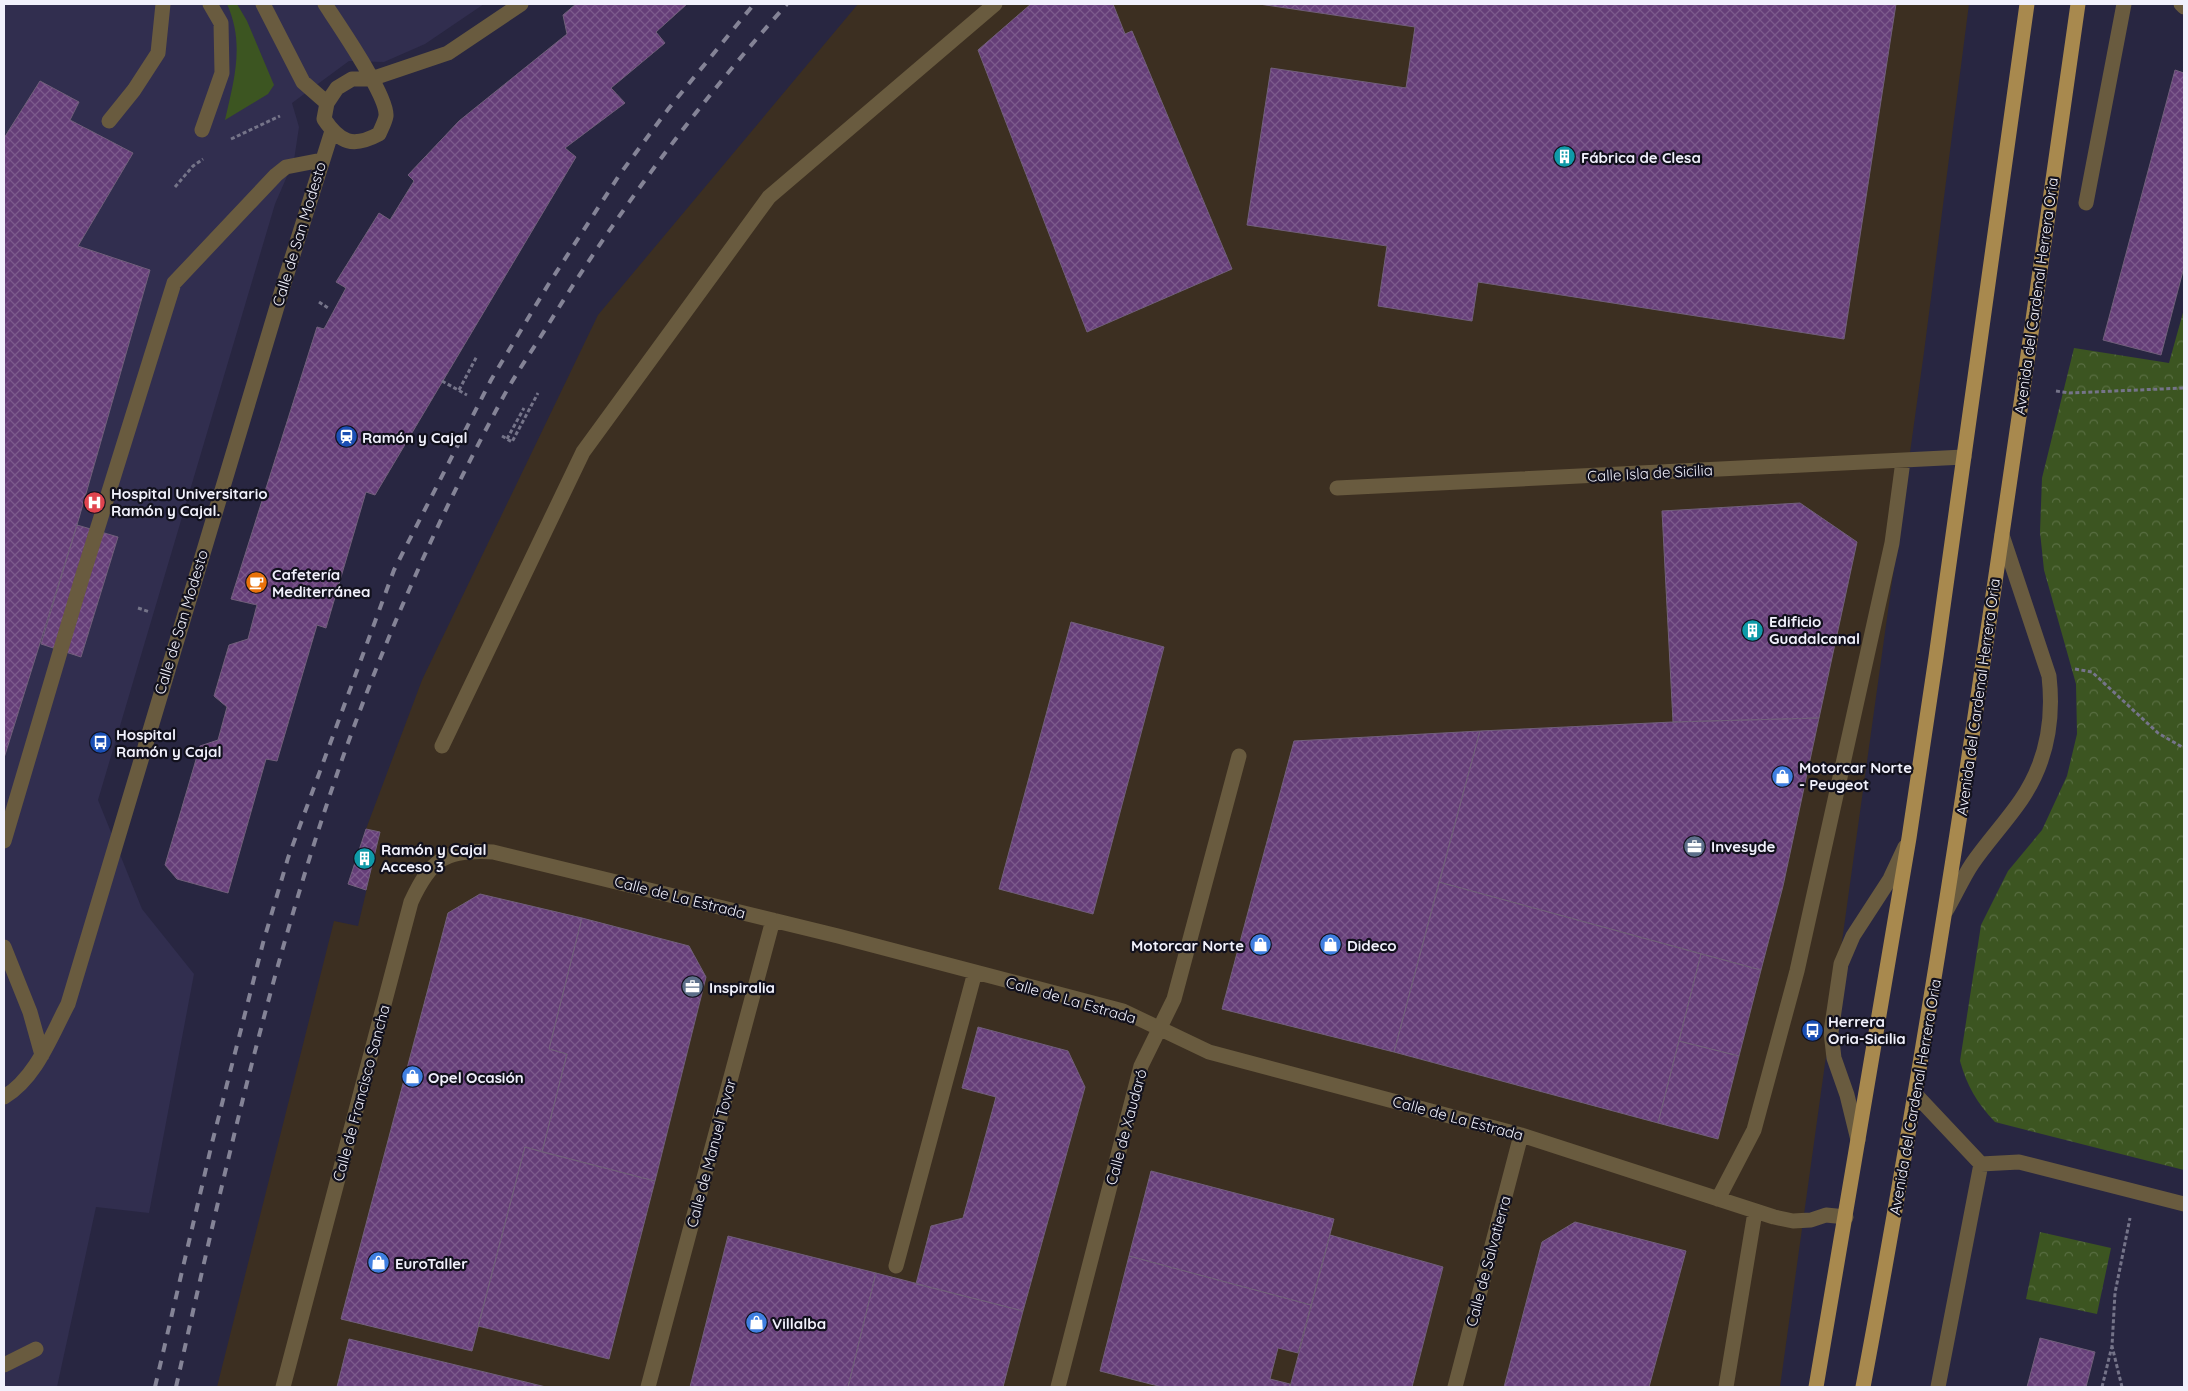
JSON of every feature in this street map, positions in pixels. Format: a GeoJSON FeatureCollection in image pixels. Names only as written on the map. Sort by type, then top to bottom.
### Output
{"type":"FeatureCollection","features":[{"type":"Feature","properties":{"kind":"main road"},"geometry":{"type":"LineString","coordinates":[[1816,1387],[1909,838],[2027,4]]}},
{"type":"Feature","properties":{"kind":"main road","name":"Avenida del Cardenal Herrera Oria"},"geometry":{"type":"LineString","coordinates":[[1863,1387],[1916,1095],[1946,911],[2078,4]]}},
{"type":"Feature","properties":{"kind":"street"},"geometry":{"type":"LineString","coordinates":[[109,121],[134,90],[158,53],[162,4]]}},
{"type":"Feature","properties":{"kind":"street"},"geometry":{"type":"LineString","coordinates":[[202,130],[222,73],[221,23],[210,4]]}},
{"type":"Feature","properties":{"kind":"street"},"geometry":{"type":"LineString","coordinates":[[263,4],[303,82],[327,103]]}},
{"type":"Feature","properties":{"kind":"street"},"geometry":{"type":"LineString","coordinates":[[325,4],[371,79],[381,96],[386,116],[379,134],[362,143],[344,141],[332,131],[324,119],[327,103],[337,88],[352,79],[371,79],[448,53],[521,4]]}},
{"type":"Feature","properties":{"kind":"street"},"geometry":{"type":"LineString","coordinates":[[442,746],[582,452],[769,197],[995,4]]}},
{"type":"Feature","properties":{"kind":"street"},"geometry":{"type":"LineString","coordinates":[[2086,202],[2124,4]]}},
{"type":"Feature","properties":{"kind":"street"},"geometry":{"type":"LineString","coordinates":[[2181,4],[2184,7]]}},
{"type":"Feature","properties":{"kind":"street","name":"Calle de San Modesto"},"geometry":{"type":"LineString","coordinates":[[4,1097],[16,1090],[42,1055],[68,1004],[332,131]]}},
{"type":"Feature","properties":{"kind":"street"},"geometry":{"type":"LineString","coordinates":[[4,841],[85,569],[174,283],[276,175],[286,167],[322,160]]}},
{"type":"Feature","properties":{"kind":"street","name":"Calle Isla de Sicilia"},"geometry":{"type":"LineString","coordinates":[[1337,488],[1964,457]]}},
{"type":"Feature","properties":{"kind":"street"},"geometry":{"type":"LineString","coordinates":[[1718,1199],[1754,1130],[1797,971],[1892,542],[1903,461]]}},
{"type":"Feature","properties":{"kind":"street"},"geometry":{"type":"LineString","coordinates":[[1946,911],[1972,864],[2022,799],[2042,763],[2049,732],[2052,698],[2049,676],[2002,535]]}},
{"type":"Feature","properties":{"kind":"street","name":"Calle de Xaudaró"},"geometry":{"type":"LineString","coordinates":[[1058,1387],[1141,1066],[1174,999],[1239,756]]}},
{"type":"Feature","properties":{"kind":"street"},"geometry":{"type":"LineString","coordinates":[[1858,1142],[1847,1095],[1834,1058],[1830,1032],[1841,964],[1853,936],[1890,879],[1909,838]]}},
{"type":"Feature","properties":{"kind":"street","name":"Calle de Francisco Sancha"},"geometry":{"type":"LineString","coordinates":[[283,1387],[411,902],[422,878],[439,861],[455,852],[493,852]]}},
{"type":"Feature","properties":{"kind":"street","name":"Calle de La Estrada"},"geometry":{"type":"LineString","coordinates":[[493,852],[773,920],[1122,1011],[1209,1052],[1521,1135],[1755,1212],[1793,1221],[1811,1220],[1826,1215],[1846,1218]]}},
{"type":"Feature","properties":{"kind":"street","name":"Calle de Manuel Tovar"},"geometry":{"type":"LineString","coordinates":[[648,1387],[773,920]]}},
{"type":"Feature","properties":{"kind":"street"},"geometry":{"type":"LineString","coordinates":[[4,947],[30,1012],[42,1055]]}},
{"type":"Feature","properties":{"kind":"street"},"geometry":{"type":"LineString","coordinates":[[896,1266],[975,972]]}},
{"type":"Feature","properties":{"kind":"street"},"geometry":{"type":"LineString","coordinates":[[1916,1095],[1981,1164],[2019,1162],[2184,1204]]}},
{"type":"Feature","properties":{"kind":"street","name":"Calle de Salvatierra"},"geometry":{"type":"LineString","coordinates":[[1455,1387],[1521,1135]]}},
{"type":"Feature","properties":{"kind":"street"},"geometry":{"type":"LineString","coordinates":[[1938,1387],[1981,1164]]}},
{"type":"Feature","properties":{"kind":"street"},"geometry":{"type":"LineString","coordinates":[[1726,1387],[1755,1212]]}},
{"type":"Feature","properties":{"kind":"street"},"geometry":{"type":"LineString","coordinates":[[4,1366],[36,1349]]}},
{"type":"Feature","properties":{"kind":"path"},"geometry":{"type":"LineString","coordinates":[[319,302],[328,308]]}},
{"type":"Feature","properties":{"kind":"path"},"geometry":{"type":"LineString","coordinates":[[459,390],[477,356]]}},
{"type":"Feature","properties":{"kind":"path"},"geometry":{"type":"LineString","coordinates":[[442,381],[467,395]]}},
{"type":"Feature","properties":{"kind":"path"},"geometry":{"type":"LineString","coordinates":[[2056,391],[2069,393],[2184,388]]}},
{"type":"Feature","properties":{"kind":"path"},"geometry":{"type":"LineString","coordinates":[[502,436],[512,442],[538,393]]}},
{"type":"Feature","properties":{"kind":"path"},"geometry":{"type":"LineString","coordinates":[[507,439],[524,408]]}},
{"type":"Feature","properties":{"kind":"path"},"geometry":{"type":"LineString","coordinates":[[138,608],[150,612]]}},
{"type":"Feature","properties":{"kind":"path"},"geometry":{"type":"LineString","coordinates":[[2069,669],[2092,672],[2158,733],[2184,748]]}},
{"type":"Feature","properties":{"kind":"path"},"geometry":{"type":"LineString","coordinates":[[2102,1387],[2112,1346],[2115,1293],[2131,1213]]}},
{"type":"Feature","properties":{"kind":"path"},"geometry":{"type":"LineString","coordinates":[[2112,1346],[2122,1387]]}},
{"type":"Feature","properties":{"kind":"shaded area","name":"Hospital Universitario Ramón y Cajal."},"geometry":{"type":"Polygon","coordinates":[[[4,4],[484,4],[425,44],[384,62],[349,61],[292,103],[299,127],[294,160],[275,204],[98,800],[142,909],[194,974],[149,1213],[96,1207],[57,1387],[4,1387],[4,4]]]}},
{"type":"Feature","properties":{"kind":"shaded area"},"geometry":{"type":"Polygon","coordinates":[[[858,4],[1969,4],[1924,352],[1780,1387],[217,1387],[334,921],[358,926],[380,833],[366,829],[422,680],[598,315],[858,4]]]}},
{"type":"Feature","properties":{"kind":"green space"},"geometry":{"type":"Polygon","coordinates":[[[227,4],[237,4],[247,21],[274,85],[268,94],[225,120],[234,76],[237,48],[236,33],[227,4]]]}},
{"type":"Feature","properties":{"kind":"green space"},"geometry":{"type":"Polygon","coordinates":[[[2184,309],[2184,1170],[1995,1122],[1973,1094],[1960,1061],[1981,925],[2008,871],[2042,830],[2067,776],[2077,734],[2076,684],[2044,570],[2040,532],[2042,478],[2074,348],[2169,363],[2184,309]]]}},
{"type":"Feature","properties":{"kind":"green space"},"geometry":{"type":"Polygon","coordinates":[[[2040,1232],[2111,1248],[2097,1314],[2026,1299],[2040,1232]]]}},
{"type":"Feature","properties":{"kind":"building","name":"Ramón y Cajal"},"geometry":{"type":"Polygon","coordinates":[[[576,4],[687,4],[656,32],[665,43],[611,88],[625,103],[565,148],[576,157],[375,495],[366,492],[326,628],[317,625],[277,761],[266,759],[228,893],[177,879],[165,865],[200,746],[218,740],[227,707],[214,696],[229,645],[248,639],[257,605],[231,599],[317,327],[324,329],[346,288],[336,282],[379,213],[390,220],[414,181],[408,175],[459,121],[567,34],[563,15],[576,4]]]}},
{"type":"Feature","properties":{"kind":"building"},"geometry":{"type":"Polygon","coordinates":[[[1031,4],[1113,4],[1125,34],[1132,31],[1232,269],[1087,332],[978,50],[1031,4]]]}},
{"type":"Feature","properties":{"kind":"building","name":"Fábrica de Clesa"},"geometry":{"type":"Polygon","coordinates":[[[1259,4],[1896,4],[1844,339],[1478,282],[1472,321],[1378,306],[1387,246],[1247,225],[1271,68],[1406,88],[1415,27],[1259,4]]]}},
{"type":"Feature","properties":{"kind":"building"},"geometry":{"type":"Polygon","coordinates":[[[2175,70],[2184,73],[2184,267],[2161,355],[2103,340],[2175,70]]]}},
{"type":"Feature","properties":{"kind":"building"},"geometry":{"type":"Polygon","coordinates":[[[40,81],[79,102],[70,120],[133,153],[78,246],[150,270],[77,525],[4,758],[4,138],[40,81]]]}},
{"type":"Feature","properties":{"kind":"building","name":"Edificio Guadalcanal"},"geometry":{"type":"Polygon","coordinates":[[[1800,503],[1857,542],[1819,718],[1673,722],[1662,511],[1800,503]]]}},
{"type":"Feature","properties":{"kind":"building"},"geometry":{"type":"Polygon","coordinates":[[[77,525],[118,537],[81,657],[41,644],[77,525]]]}},
{"type":"Feature","properties":{"kind":"building"},"geometry":{"type":"Polygon","coordinates":[[[1071,622],[1164,647],[1093,914],[999,889],[1071,622]]]}},
{"type":"Feature","properties":{"kind":"building"},"geometry":{"type":"Polygon","coordinates":[[[1819,718],[1783,886],[1761,970],[1439,882],[1480,731],[1673,722],[1819,718]]]}},
{"type":"Feature","properties":{"kind":"building","name":"Dideco"},"geometry":{"type":"Polygon","coordinates":[[[1480,731],[1394,1052],[1222,1009],[1294,741],[1480,731]]]}},
{"type":"Feature","properties":{"kind":"building","name":"Ramón y Cajal Acceso 3"},"geometry":{"type":"Polygon","coordinates":[[[366,829],[380,832],[366,890],[348,884],[366,829]]]}},
{"type":"Feature","properties":{"kind":"building"},"geometry":{"type":"Polygon","coordinates":[[[1439,882],[1701,954],[1658,1123],[1394,1052],[1439,882]]]}},
{"type":"Feature","properties":{"kind":"building"},"geometry":{"type":"Polygon","coordinates":[[[480,894],[582,918],[549,1049],[567,1054],[542,1152],[525,1147],[472,1351],[341,1319],[448,913],[480,894]]]}},
{"type":"Feature","properties":{"kind":"building"},"geometry":{"type":"Polygon","coordinates":[[[582,918],[689,946],[706,977],[655,1181],[542,1152],[567,1054],[549,1049],[582,918]]]}},
{"type":"Feature","properties":{"kind":"building"},"geometry":{"type":"Polygon","coordinates":[[[1701,954],[1761,970],[1739,1056],[1679,1041],[1701,954]]]}},
{"type":"Feature","properties":{"kind":"building"},"geometry":{"type":"Polygon","coordinates":[[[978,1027],[1068,1051],[1085,1087],[1023,1311],[916,1284],[931,1226],[963,1218],[996,1097],[962,1088],[978,1027]]]}},
{"type":"Feature","properties":{"kind":"building"},"geometry":{"type":"Polygon","coordinates":[[[1679,1041],[1739,1056],[1718,1139],[1658,1123],[1679,1041]]]}},
{"type":"Feature","properties":{"kind":"building"},"geometry":{"type":"Polygon","coordinates":[[[525,1147],[655,1181],[609,1359],[478,1326],[525,1147]]]}},
{"type":"Feature","properties":{"kind":"building"},"geometry":{"type":"Polygon","coordinates":[[[1151,1171],[1334,1219],[1311,1305],[1129,1256],[1151,1171]]]}},
{"type":"Feature","properties":{"kind":"building"},"geometry":{"type":"Polygon","coordinates":[[[1575,1222],[1686,1251],[1649,1387],[1504,1387],[1542,1242],[1575,1222]]]}},
{"type":"Feature","properties":{"kind":"building"},"geometry":{"type":"Polygon","coordinates":[[[1330,1235],[1443,1267],[1412,1387],[1290,1387],[1330,1235]]]}},
{"type":"Feature","properties":{"kind":"building"},"geometry":{"type":"Polygon","coordinates":[[[728,1236],[876,1273],[848,1387],[690,1387],[728,1236]]]}},
{"type":"Feature","properties":{"kind":"building"},"geometry":{"type":"Polygon","coordinates":[[[1129,1256],[1311,1305],[1298,1353],[1278,1348],[1270,1379],[1290,1384],[1289,1387],[1162,1387],[1100,1371],[1129,1256]]]}},
{"type":"Feature","properties":{"kind":"building"},"geometry":{"type":"Polygon","coordinates":[[[876,1273],[1023,1311],[1003,1387],[848,1387],[876,1273]]]}},
{"type":"Feature","properties":{"kind":"building"},"geometry":{"type":"Polygon","coordinates":[[[2040,1338],[2095,1352],[2086,1387],[2027,1387],[2040,1338]]]}},
{"type":"Feature","properties":{"kind":"building"},"geometry":{"type":"Polygon","coordinates":[[[349,1339],[546,1387],[337,1387],[349,1339]]]}},
{"type":"Feature","properties":{"kind":"railway"},"geometry":{"type":"LineString","coordinates":[[155,1387],[212,1143],[263,943],[288,858],[394,570],[491,380],[548,285],[620,174],[669,108],[754,4]]}},
{"type":"Feature","properties":{"kind":"railway"},"geometry":{"type":"LineString","coordinates":[[176,1387],[229,1156],[289,927],[311,852],[353,729],[410,587],[476,448],[500,403],[517,373],[602,241],[691,119],[787,4]]}},
{"type":"Feature","properties":{"kind":"place","name":"Fábrica de Clesa"},"geometry":{"type":"Point","coordinates":[1565,157]}},
{"type":"Feature","properties":{"kind":"place","name":"Ramón y Cajal"},"geometry":{"type":"Point","coordinates":[346,437]}},
{"type":"Feature","properties":{"kind":"place","name":"Hospital Universitario Ramón y Cajal."},"geometry":{"type":"Point","coordinates":[95,502]}},
{"type":"Feature","properties":{"kind":"place","name":"Cafetería Mediterránea"},"geometry":{"type":"Point","coordinates":[256,583]}},
{"type":"Feature","properties":{"kind":"place","name":"Edificio Guadalcanal"},"geometry":{"type":"Point","coordinates":[1753,630]}},
{"type":"Feature","properties":{"kind":"place","name":"Hospital Ramón y Cajal"},"geometry":{"type":"Point","coordinates":[100,743]}},
{"type":"Feature","properties":{"kind":"place","name":"Motorcar Norte - Peugeot"},"geometry":{"type":"Point","coordinates":[1783,776]}},
{"type":"Feature","properties":{"kind":"place","name":"Invesyde"},"geometry":{"type":"Point","coordinates":[1695,846]}},
{"type":"Feature","properties":{"kind":"place","name":"Ramón y Cajal Acceso 3"},"geometry":{"type":"Point","coordinates":[365,858]}},
{"type":"Feature","properties":{"kind":"place","name":"Motorcar Norte"},"geometry":{"type":"Point","coordinates":[1260,945]}},
{"type":"Feature","properties":{"kind":"place","name":"Dideco"},"geometry":{"type":"Point","coordinates":[1331,945]}},
{"type":"Feature","properties":{"kind":"place","name":"Inspiralia"},"geometry":{"type":"Point","coordinates":[693,987]}},
{"type":"Feature","properties":{"kind":"place","name":"Herrera Oria-Sicilia"},"geometry":{"type":"Point","coordinates":[1812,1030]}},
{"type":"Feature","properties":{"kind":"place","name":"Opel Ocasión"},"geometry":{"type":"Point","coordinates":[412,1077]}},
{"type":"Feature","properties":{"kind":"place","name":"EuroTaller"},"geometry":{"type":"Point","coordinates":[379,1263]}},
{"type":"Feature","properties":{"kind":"place","name":"Villalba"},"geometry":{"type":"Point","coordinates":[756,1323]}}]}
